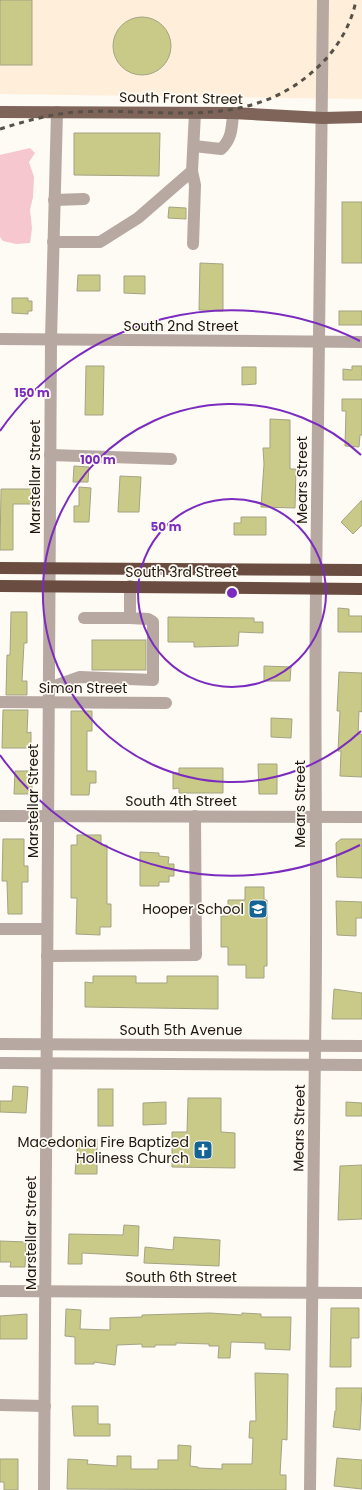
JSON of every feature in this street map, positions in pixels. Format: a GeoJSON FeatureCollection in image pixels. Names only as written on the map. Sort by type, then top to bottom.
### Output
{"type":"FeatureCollection","features":[{"type":"Feature","properties":{"kind":"highway","name":"South 3rd Street"},"geometry":{"type":"LineString","coordinates":[[0,568],[362,570]]}},
{"type":"Feature","properties":{"kind":"highway","name":"South 3rd Street"},"geometry":{"type":"LineString","coordinates":[[0,586],[362,588]]}},
{"type":"Feature","properties":{"kind":"main road","name":"South Front Street"},"geometry":{"type":"LineString","coordinates":[[0,112],[233,113],[323,118],[362,117]]}},
{"type":"Feature","properties":{"kind":"street","name":"Mears Street"},"geometry":{"type":"LineString","coordinates":[[310,1490],[311,1293],[316,1046],[316,570],[318,342],[323,118],[323,0]]}},
{"type":"Feature","properties":{"kind":"street","name":"Marstellar Street"},"geometry":{"type":"LineString","coordinates":[[44,1490],[51,340],[56,112]]}},
{"type":"Feature","properties":{"kind":"street"},"geometry":{"type":"LineString","coordinates":[[194,244],[195,186],[192,171],[195,113]]}},
{"type":"Feature","properties":{"kind":"street"},"geometry":{"type":"LineString","coordinates":[[194,146],[221,149],[228,143],[232,132],[233,113]]}},
{"type":"Feature","properties":{"kind":"street"},"geometry":{"type":"LineString","coordinates":[[53,242],[100,242],[138,218],[192,171]]}},
{"type":"Feature","properties":{"kind":"street"},"geometry":{"type":"LineString","coordinates":[[54,200],[84,199]]}},
{"type":"Feature","properties":{"kind":"street","name":"South 2nd Street"},"geometry":{"type":"LineString","coordinates":[[0,340],[362,342]]}},
{"type":"Feature","properties":{"kind":"street"},"geometry":{"type":"LineString","coordinates":[[50,455],[171,459]]}},
{"type":"Feature","properties":{"kind":"street"},"geometry":{"type":"LineString","coordinates":[[130,586],[130,618]]}},
{"type":"Feature","properties":{"kind":"street"},"geometry":{"type":"LineString","coordinates":[[49,688],[80,677],[153,680],[153,622],[148,619],[84,618]]}},
{"type":"Feature","properties":{"kind":"street","name":"Simon Street"},"geometry":{"type":"LineString","coordinates":[[0,702],[166,703]]}},
{"type":"Feature","properties":{"kind":"street","name":"South 4th Street"},"geometry":{"type":"LineString","coordinates":[[0,816],[362,817]]}},
{"type":"Feature","properties":{"kind":"street"},"geometry":{"type":"LineString","coordinates":[[47,956],[196,955],[195,816]]}},
{"type":"Feature","properties":{"kind":"street"},"geometry":{"type":"LineString","coordinates":[[0,929],[48,929]]}},
{"type":"Feature","properties":{"kind":"street","name":"South 5th Avenue"},"geometry":{"type":"LineString","coordinates":[[0,1044],[362,1046]]}},
{"type":"Feature","properties":{"kind":"street"},"geometry":{"type":"LineString","coordinates":[[0,1063],[362,1065]]}},
{"type":"Feature","properties":{"kind":"street","name":"South 6th Street"},"geometry":{"type":"LineString","coordinates":[[0,1291],[362,1293]]}},
{"type":"Feature","properties":{"kind":"street"},"geometry":{"type":"LineString","coordinates":[[0,1405],[45,1406]]}},
{"type":"Feature","properties":{"kind":"shaded area"},"geometry":{"type":"Polygon","coordinates":[[[0,0],[362,0],[362,99],[0,94],[0,0]]]}},
{"type":"Feature","properties":{"kind":"shaded area"},"geometry":{"type":"Polygon","coordinates":[[[30,148],[35,153],[29,162],[34,177],[33,197],[30,210],[32,228],[30,243],[16,244],[3,241],[0,237],[0,155],[30,148]]]}},
{"type":"Feature","properties":{"kind":"building"},"geometry":{"type":"Polygon","coordinates":[[[0,0],[32,0],[32,65],[0,65],[0,0]]]}},
{"type":"Feature","properties":{"kind":"building"},"geometry":{"type":"Polygon","coordinates":[[[136,17],[148,17],[163,25],[171,40],[171,52],[163,67],[148,75],[136,75],[121,67],[113,52],[113,40],[121,25],[136,17]]]}},
{"type":"Feature","properties":{"kind":"building"},"geometry":{"type":"Polygon","coordinates":[[[74,133],[160,133],[159,176],[74,175],[74,133]]]}},
{"type":"Feature","properties":{"kind":"building"},"geometry":{"type":"Polygon","coordinates":[[[342,202],[362,202],[362,263],[342,263],[342,202]]]}},
{"type":"Feature","properties":{"kind":"building"},"geometry":{"type":"Polygon","coordinates":[[[169,207],[186,208],[186,219],[168,218],[169,207]]]}},
{"type":"Feature","properties":{"kind":"building"},"geometry":{"type":"Polygon","coordinates":[[[200,263],[223,264],[223,311],[199,310],[200,263]]]}},
{"type":"Feature","properties":{"kind":"building"},"geometry":{"type":"Polygon","coordinates":[[[78,275],[100,275],[100,291],[77,291],[78,275]]]}},
{"type":"Feature","properties":{"kind":"building"},"geometry":{"type":"Polygon","coordinates":[[[124,276],[145,276],[145,294],[124,293],[124,276]]]}},
{"type":"Feature","properties":{"kind":"building"},"geometry":{"type":"Polygon","coordinates":[[[12,298],[28,298],[28,301],[32,301],[32,311],[28,311],[28,314],[12,313],[12,298]]]}},
{"type":"Feature","properties":{"kind":"building"},"geometry":{"type":"Polygon","coordinates":[[[339,311],[362,311],[362,325],[339,325],[339,311]]]}},
{"type":"Feature","properties":{"kind":"building"},"geometry":{"type":"Polygon","coordinates":[[[86,366],[104,366],[103,415],[85,415],[86,366]]]}},
{"type":"Feature","properties":{"kind":"building"},"geometry":{"type":"Polygon","coordinates":[[[352,366],[362,366],[362,380],[343,380],[343,369],[352,370],[352,366]]]}},
{"type":"Feature","properties":{"kind":"building"},"geometry":{"type":"Polygon","coordinates":[[[242,367],[256,367],[256,384],[242,385],[242,367]]]}},
{"type":"Feature","properties":{"kind":"building"},"geometry":{"type":"Polygon","coordinates":[[[342,399],[362,399],[362,435],[360,435],[359,447],[345,446],[346,411],[342,411],[342,399]]]}},
{"type":"Feature","properties":{"kind":"building"},"geometry":{"type":"Polygon","coordinates":[[[270,419],[290,420],[290,469],[296,469],[295,508],[261,507],[264,464],[263,448],[270,448],[270,419]]]}},
{"type":"Feature","properties":{"kind":"building"},"geometry":{"type":"Polygon","coordinates":[[[74,466],[89,467],[88,482],[73,482],[74,466]]]}},
{"type":"Feature","properties":{"kind":"building"},"geometry":{"type":"Polygon","coordinates":[[[120,476],[141,477],[139,512],[118,512],[120,476]]]}},
{"type":"Feature","properties":{"kind":"building"},"geometry":{"type":"Polygon","coordinates":[[[79,487],[91,488],[89,522],[74,522],[74,506],[79,506],[79,487]]]}},
{"type":"Feature","properties":{"kind":"building"},"geometry":{"type":"Polygon","coordinates":[[[1,489],[31,489],[31,504],[13,504],[13,550],[0,550],[1,489]]]}},
{"type":"Feature","properties":{"kind":"building"},"geometry":{"type":"Polygon","coordinates":[[[362,500],[362,525],[353,534],[341,522],[362,500]]]}},
{"type":"Feature","properties":{"kind":"building"},"geometry":{"type":"Polygon","coordinates":[[[241,517],[266,517],[266,535],[234,535],[234,523],[241,523],[241,517]]]}},
{"type":"Feature","properties":{"kind":"building"},"geometry":{"type":"Polygon","coordinates":[[[338,608],[349,609],[349,616],[362,616],[362,632],[338,632],[338,608]]]}},
{"type":"Feature","properties":{"kind":"building"},"geometry":{"type":"Polygon","coordinates":[[[11,612],[27,612],[27,643],[24,643],[22,681],[27,681],[27,695],[6,695],[7,655],[10,655],[11,612]]]}},
{"type":"Feature","properties":{"kind":"building"},"geometry":{"type":"Polygon","coordinates":[[[168,617],[254,618],[254,622],[263,622],[263,633],[239,632],[238,646],[194,647],[194,642],[168,642],[168,617]]]}},
{"type":"Feature","properties":{"kind":"building"},"geometry":{"type":"Polygon","coordinates":[[[92,640],[146,640],[146,670],[92,670],[92,640]]]}},
{"type":"Feature","properties":{"kind":"building"},"geometry":{"type":"Polygon","coordinates":[[[264,666],[291,667],[290,681],[264,681],[264,666]]]}},
{"type":"Feature","properties":{"kind":"building"},"geometry":{"type":"Polygon","coordinates":[[[339,672],[362,673],[362,712],[359,711],[358,734],[362,734],[362,777],[340,776],[341,751],[338,751],[340,711],[337,711],[339,672]]]}},
{"type":"Feature","properties":{"kind":"building"},"geometry":{"type":"Polygon","coordinates":[[[3,710],[28,710],[27,733],[31,732],[31,748],[2,748],[3,710]]]}},
{"type":"Feature","properties":{"kind":"building"},"geometry":{"type":"Polygon","coordinates":[[[71,711],[92,711],[92,731],[87,731],[87,771],[96,771],[96,783],[90,783],[89,795],[71,795],[71,711]]]}},
{"type":"Feature","properties":{"kind":"building"},"geometry":{"type":"Polygon","coordinates":[[[271,718],[292,719],[291,738],[271,737],[271,718]]]}},
{"type":"Feature","properties":{"kind":"building"},"geometry":{"type":"Polygon","coordinates":[[[258,764],[277,764],[277,794],[259,794],[258,764]]]}},
{"type":"Feature","properties":{"kind":"building"},"geometry":{"type":"Polygon","coordinates":[[[179,768],[223,768],[223,793],[179,793],[179,788],[173,789],[173,773],[179,773],[179,768]]]}},
{"type":"Feature","properties":{"kind":"building"},"geometry":{"type":"Polygon","coordinates":[[[15,771],[32,771],[32,794],[14,794],[15,771]]]}},
{"type":"Feature","properties":{"kind":"building"},"geometry":{"type":"Polygon","coordinates":[[[77,835],[101,835],[101,845],[107,845],[107,904],[111,904],[111,927],[100,927],[100,935],[76,934],[77,898],[71,898],[71,845],[77,845],[77,835]]]}},
{"type":"Feature","properties":{"kind":"building"},"geometry":{"type":"Polygon","coordinates":[[[3,839],[24,839],[24,866],[28,866],[28,882],[22,882],[22,914],[8,914],[7,881],[2,881],[3,839]]]}},
{"type":"Feature","properties":{"kind":"building"},"geometry":{"type":"Polygon","coordinates":[[[341,839],[362,839],[362,878],[337,877],[336,843],[341,839]]]}},
{"type":"Feature","properties":{"kind":"building"},"geometry":{"type":"Polygon","coordinates":[[[140,852],[159,853],[159,856],[169,857],[168,864],[174,864],[174,876],[169,876],[169,882],[159,882],[159,886],[140,886],[140,852]]]}},
{"type":"Feature","properties":{"kind":"building"},"geometry":{"type":"Polygon","coordinates":[[[245,887],[264,887],[264,900],[267,900],[267,966],[264,966],[264,978],[246,978],[246,965],[228,965],[228,947],[221,947],[221,916],[228,916],[228,900],[245,900],[245,887]]]}},
{"type":"Feature","properties":{"kind":"building"},"geometry":{"type":"Polygon","coordinates":[[[336,901],[362,902],[362,918],[356,918],[356,936],[337,935],[336,901]]]}},
{"type":"Feature","properties":{"kind":"building"},"geometry":{"type":"Polygon","coordinates":[[[93,976],[136,976],[136,983],[167,983],[167,976],[218,976],[218,1009],[85,1007],[85,982],[93,983],[93,976]]]}},
{"type":"Feature","properties":{"kind":"building"},"geometry":{"type":"Polygon","coordinates":[[[334,989],[362,993],[362,1019],[332,1019],[334,989]]]}},
{"type":"Feature","properties":{"kind":"building"},"geometry":{"type":"Polygon","coordinates":[[[13,1086],[28,1087],[26,1113],[0,1112],[0,1101],[12,1101],[13,1086]]]}},
{"type":"Feature","properties":{"kind":"building"},"geometry":{"type":"Polygon","coordinates":[[[98,1089],[113,1089],[113,1126],[98,1126],[98,1089]]]}},
{"type":"Feature","properties":{"kind":"building","name":"Macedonia Fire Baptized Holiness Church"},"geometry":{"type":"Polygon","coordinates":[[[188,1098],[221,1098],[221,1132],[235,1133],[235,1168],[172,1167],[172,1132],[187,1132],[188,1098]]]}},
{"type":"Feature","properties":{"kind":"building"},"geometry":{"type":"Polygon","coordinates":[[[166,1102],[166,1124],[143,1125],[143,1103],[166,1102]]]}},
{"type":"Feature","properties":{"kind":"building"},"geometry":{"type":"Polygon","coordinates":[[[346,1102],[362,1103],[362,1116],[346,1116],[346,1102]]]}},
{"type":"Feature","properties":{"kind":"building"},"geometry":{"type":"Polygon","coordinates":[[[78,1139],[97,1139],[97,1174],[75,1174],[78,1139]]]}},
{"type":"Feature","properties":{"kind":"building"},"geometry":{"type":"Polygon","coordinates":[[[362,1165],[362,1219],[338,1220],[340,1166],[362,1165]]]}},
{"type":"Feature","properties":{"kind":"building"},"geometry":{"type":"Polygon","coordinates":[[[124,1225],[139,1226],[138,1256],[82,1253],[82,1264],[68,1264],[69,1234],[123,1235],[124,1225]]]}},
{"type":"Feature","properties":{"kind":"building"},"geometry":{"type":"Polygon","coordinates":[[[174,1237],[220,1240],[219,1266],[144,1263],[145,1247],[173,1250],[174,1237]]]}},
{"type":"Feature","properties":{"kind":"building"},"geometry":{"type":"Polygon","coordinates":[[[0,1241],[26,1242],[25,1267],[10,1267],[11,1262],[0,1262],[0,1241]]]}},
{"type":"Feature","properties":{"kind":"building"},"geometry":{"type":"Polygon","coordinates":[[[331,1308],[359,1308],[359,1338],[351,1338],[351,1367],[330,1367],[331,1308]]]}},
{"type":"Feature","properties":{"kind":"building"},"geometry":{"type":"Polygon","coordinates":[[[66,1309],[81,1310],[80,1329],[110,1330],[110,1318],[142,1317],[142,1315],[210,1313],[242,1315],[242,1313],[261,1314],[261,1317],[291,1317],[290,1350],[265,1349],[265,1343],[231,1342],[230,1358],[218,1358],[219,1346],[209,1346],[209,1344],[176,1343],[176,1345],[155,1345],[155,1347],[142,1347],[142,1344],[117,1345],[115,1365],[94,1362],[94,1364],[75,1364],[75,1337],[65,1336],[66,1309]]]}},
{"type":"Feature","properties":{"kind":"building"},"geometry":{"type":"Polygon","coordinates":[[[27,1314],[27,1339],[0,1339],[0,1316],[27,1314]]]}},
{"type":"Feature","properties":{"kind":"building"},"geometry":{"type":"Polygon","coordinates":[[[255,1373],[288,1374],[287,1440],[282,1439],[280,1475],[286,1475],[286,1490],[67,1489],[68,1459],[88,1460],[87,1464],[117,1466],[117,1456],[131,1456],[131,1469],[158,1469],[158,1460],[178,1460],[178,1445],[191,1446],[190,1466],[198,1468],[222,1469],[222,1464],[252,1464],[253,1438],[249,1438],[250,1421],[256,1421],[255,1373]]]}},
{"type":"Feature","properties":{"kind":"building"},"geometry":{"type":"Polygon","coordinates":[[[336,1388],[362,1388],[360,1430],[333,1427],[336,1411],[336,1388]]]}},
{"type":"Feature","properties":{"kind":"building"},"geometry":{"type":"Polygon","coordinates":[[[72,1406],[98,1406],[98,1424],[110,1424],[110,1436],[74,1436],[72,1406]]]}},
{"type":"Feature","properties":{"kind":"building"},"geometry":{"type":"Polygon","coordinates":[[[337,1458],[362,1460],[362,1489],[334,1486],[337,1458]]]}},
{"type":"Feature","properties":{"kind":"building"},"geometry":{"type":"Polygon","coordinates":[[[0,1459],[18,1459],[18,1490],[4,1490],[4,1482],[0,1482],[0,1459]]]}},
{"type":"Feature","properties":{"kind":"railway"},"geometry":{"type":"LineString","coordinates":[[0,129],[38,118],[67,113],[110,111],[175,113],[206,112],[237,108],[267,100],[295,85],[328,57],[334,50],[348,26],[356,0]]}},
{"type":"Feature","properties":{"kind":"place","name":"Hooper School"},"geometry":{"type":"Point","coordinates":[258,909]}},
{"type":"Feature","properties":{"kind":"place","name":"Macedonia Fire Baptized Holiness Church"},"geometry":{"type":"Point","coordinates":[203,1150]}}]}
